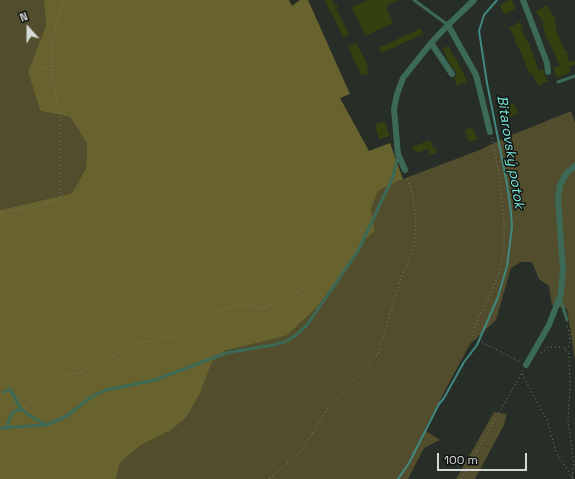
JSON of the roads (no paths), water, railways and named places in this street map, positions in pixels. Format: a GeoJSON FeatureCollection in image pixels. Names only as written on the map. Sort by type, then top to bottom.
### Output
{"type":"FeatureCollection","features":[{"type":"Feature","properties":{"kind":"street"},"geometry":{"type":"LineString","coordinates":[[405,170],[398,154],[394,109],[397,94],[403,78],[431,43],[474,0]]}},
{"type":"Feature","properties":{"kind":"street"},"geometry":{"type":"LineString","coordinates":[[523,0],[547,63],[548,72]]}},
{"type":"Feature","properties":{"kind":"street"},"geometry":{"type":"LineString","coordinates":[[448,25],[476,75],[490,132]]}},
{"type":"Feature","properties":{"kind":"street"},"geometry":{"type":"LineString","coordinates":[[431,43],[452,74]]}},
{"type":"Feature","properties":{"kind":"street"},"geometry":{"type":"LineString","coordinates":[[526,365],[531,359],[549,325],[560,297],[563,270],[558,199],[560,185],[566,174],[575,166]]}},
{"type":"Feature","properties":{"kind":"lane"},"geometry":{"type":"LineString","coordinates":[[414,0],[448,25]]}},
{"type":"Feature","properties":{"kind":"lane"},"geometry":{"type":"LineString","coordinates":[[558,82],[575,76]]}},
{"type":"Feature","properties":{"kind":"lane"},"geometry":{"type":"LineString","coordinates":[[0,428],[46,425],[65,417],[93,396],[106,390],[155,380],[226,353],[273,345],[285,342],[295,336],[307,325],[358,251],[392,179],[398,154]]}},
{"type":"Feature","properties":{"kind":"lane"},"geometry":{"type":"LineString","coordinates":[[560,297],[566,320]]}},
{"type":"Feature","properties":{"kind":"lane"},"geometry":{"type":"LineString","coordinates":[[4,392],[10,389],[21,409],[46,425]]}},
{"type":"Feature","properties":{"kind":"lane"},"geometry":{"type":"LineString","coordinates":[[8,428],[8,422],[11,415],[15,411],[21,409]]}},
{"type":"Feature","properties":{"kind":"waterway","name":"Bitarovský potok"},"geometry":{"type":"LineString","coordinates":[[398,479],[409,463],[439,404],[444,398],[464,362],[477,345],[498,297],[507,266],[512,227],[511,212],[479,31],[484,15],[497,0]]}}]}
